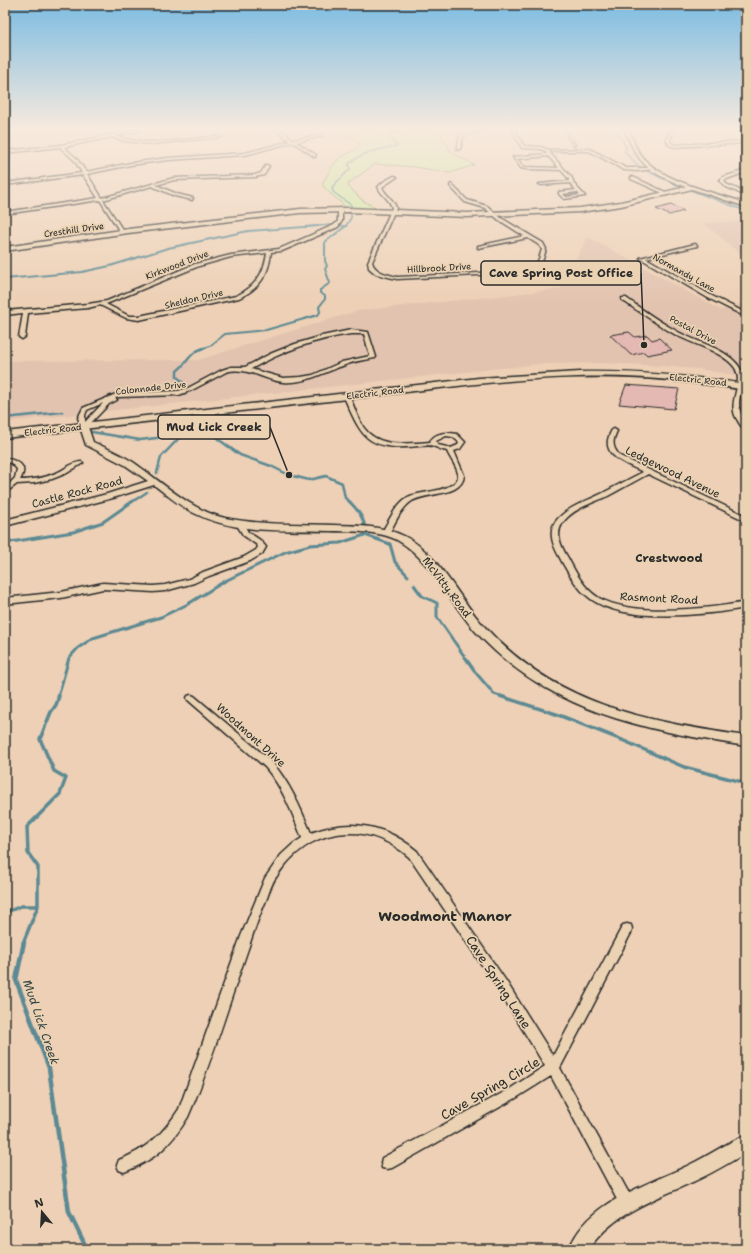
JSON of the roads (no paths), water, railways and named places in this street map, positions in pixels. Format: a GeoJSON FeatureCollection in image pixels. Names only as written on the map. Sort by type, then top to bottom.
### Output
{"type":"FeatureCollection","features":[{"type":"Feature","properties":{"kind":"main road","name":"Electric Road"},"geometry":{"type":"LineString","coordinates":[[5,435],[82,423],[91,418],[461,377],[548,369],[645,369],[743,383]]}},
{"type":"Feature","properties":{"kind":"main road","name":"Electric Road"},"geometry":{"type":"LineString","coordinates":[[5,428],[82,423],[347,397],[528,377],[570,374],[649,376],[743,383]]}},
{"type":"Feature","properties":{"kind":"street"},"geometry":{"type":"LineString","coordinates":[[95,189],[122,232]]}},
{"type":"Feature","properties":{"kind":"street"},"geometry":{"type":"LineString","coordinates":[[5,213],[102,199],[139,189]]}},
{"type":"Feature","properties":{"kind":"street"},"geometry":{"type":"LineString","coordinates":[[159,189],[171,194],[192,199]]}},
{"type":"Feature","properties":{"kind":"street"},"geometry":{"type":"LineString","coordinates":[[381,189],[382,192],[392,201],[393,212]]}},
{"type":"Feature","properties":{"kind":"street","name":"Hillbrook Drive"},"geometry":{"type":"LineString","coordinates":[[393,212],[370,265],[378,273],[393,278],[417,278],[528,271],[536,268],[542,258],[544,249],[541,244],[486,207],[466,201],[454,189]]}},
{"type":"Feature","properties":{"kind":"street"},"geometry":{"type":"LineString","coordinates":[[577,189],[583,196],[565,198],[560,193],[579,192]]}},
{"type":"Feature","properties":{"kind":"street"},"geometry":{"type":"LineString","coordinates":[[656,189],[668,194]]}},
{"type":"Feature","properties":{"kind":"street","name":"Cresthill Drive"},"geometry":{"type":"LineString","coordinates":[[5,249],[122,232],[258,215],[340,210],[454,214],[594,208],[668,194],[688,189]]}},
{"type":"Feature","properties":{"kind":"street"},"geometry":{"type":"LineString","coordinates":[[698,189],[746,204]]}},
{"type":"Feature","properties":{"kind":"street"},"geometry":{"type":"LineString","coordinates":[[732,189],[746,195]]}},
{"type":"Feature","properties":{"kind":"street","name":"Kirkwood Drive"},"geometry":{"type":"LineString","coordinates":[[5,313],[100,304],[123,296],[180,271],[212,260],[231,256],[269,252],[288,247],[336,226],[340,221],[340,210]]}},
{"type":"Feature","properties":{"kind":"street"},"geometry":{"type":"LineString","coordinates":[[480,247],[529,236]]}},
{"type":"Feature","properties":{"kind":"street","name":"Normandy Lane"},"geometry":{"type":"LineString","coordinates":[[695,245],[642,258],[710,297],[746,314]]}},
{"type":"Feature","properties":{"kind":"street","name":"Sheldon Drive"},"geometry":{"type":"LineString","coordinates":[[100,304],[128,317],[139,318],[237,297],[250,291],[258,284],[265,268],[269,252]]}},
{"type":"Feature","properties":{"kind":"street","name":"Postal Drive"},"geometry":{"type":"LineString","coordinates":[[624,299],[678,334],[728,359],[739,370],[743,383]]}},
{"type":"Feature","properties":{"kind":"street"},"geometry":{"type":"LineString","coordinates":[[22,337],[26,311]]}},
{"type":"Feature","properties":{"kind":"street","name":"Colonnade Drive"},"geometry":{"type":"LineString","coordinates":[[82,423],[82,413],[85,409],[118,395],[179,393],[231,369],[246,369],[283,380],[301,380],[315,376],[344,363],[369,359],[374,356],[366,334],[351,332],[324,336],[296,344],[246,369],[222,375],[199,391],[184,395],[142,400],[118,399],[107,403],[98,414],[91,418]]}},
{"type":"Feature","properties":{"kind":"street"},"geometry":{"type":"LineString","coordinates":[[743,383],[735,407],[739,418],[746,428]]}},
{"type":"Feature","properties":{"kind":"street"},"geometry":{"type":"LineString","coordinates":[[347,397],[364,433],[373,440],[394,445],[434,444],[441,449],[450,450],[459,448],[462,445],[461,439],[455,435],[445,434],[435,438],[434,444]]}},
{"type":"Feature","properties":{"kind":"street","name":"McVitty Road"},"geometry":{"type":"LineString","coordinates":[[82,423],[89,443],[128,464],[199,512],[241,525],[366,529],[386,532],[405,540],[423,554],[463,610],[493,642],[528,670],[563,692],[593,706],[636,720],[746,741]]}},
{"type":"Feature","properties":{"kind":"street","name":"Ledgewood Avenue"},"geometry":{"type":"LineString","coordinates":[[614,431],[609,443],[613,453],[631,465],[746,519]]}},
{"type":"Feature","properties":{"kind":"street"},"geometry":{"type":"LineString","coordinates":[[386,532],[406,502],[411,498],[423,494],[447,490],[459,482],[461,474],[450,450]]}},
{"type":"Feature","properties":{"kind":"street"},"geometry":{"type":"LineString","coordinates":[[5,460],[14,462],[21,470],[22,474],[18,482],[5,491]]}},
{"type":"Feature","properties":{"kind":"street"},"geometry":{"type":"LineString","coordinates":[[18,482],[44,480],[63,473],[80,463]]}},
{"type":"Feature","properties":{"kind":"street","name":"Rasmont Road"},"geometry":{"type":"LineString","coordinates":[[647,472],[570,513],[558,523],[555,534],[558,547],[579,583],[596,599],[604,604],[622,609],[697,612],[722,610],[746,605]]}},
{"type":"Feature","properties":{"kind":"street","name":"Castle Rock Road"},"geometry":{"type":"LineString","coordinates":[[5,522],[103,498],[155,482]]}},
{"type":"Feature","properties":{"kind":"street"},"geometry":{"type":"LineString","coordinates":[[5,601],[61,595],[103,586],[153,589],[177,586],[247,559],[258,552],[262,547],[260,544],[247,536],[241,525]]}},
{"type":"Feature","properties":{"kind":"street","name":"Woodmont Drive"},"geometry":{"type":"LineString","coordinates":[[191,698],[279,775],[287,788],[308,839]]}},
{"type":"Feature","properties":{"kind":"street","name":"Cave Spring Lane"},"geometry":{"type":"LineString","coordinates":[[124,1165],[134,1162],[150,1153],[174,1129],[184,1113],[250,926],[274,871],[284,858],[308,839],[338,829],[362,829],[388,836],[413,854],[480,950],[553,1068],[627,1204]]}},
{"type":"Feature","properties":{"kind":"street","name":"Cave Spring Circle"},"geometry":{"type":"LineString","coordinates":[[387,1163],[512,1094],[553,1068],[627,929]]}},
{"type":"Feature","properties":{"kind":"street"},"geometry":{"type":"LineString","coordinates":[[578,1249],[583,1239],[594,1226],[610,1213],[746,1144]]}},
{"type":"Feature","properties":{"kind":"waterway","name":"Mud Lick Creek"},"geometry":{"type":"LineString","coordinates":[[332,189],[333,192],[351,205],[351,218],[346,226]]}},
{"type":"Feature","properties":{"kind":"waterway"},"geometry":{"type":"LineString","coordinates":[[690,190],[746,211]]}},
{"type":"Feature","properties":{"kind":"waterway"},"geometry":{"type":"LineString","coordinates":[[5,279],[82,272],[110,266],[168,248],[248,231],[332,225]]}},
{"type":"Feature","properties":{"kind":"waterway","name":"Mud Lick Creek"},"geometry":{"type":"LineString","coordinates":[[339,226],[346,226]]}},
{"type":"Feature","properties":{"kind":"waterway","name":"Mud Lick Creek"},"geometry":{"type":"LineString","coordinates":[[204,348],[210,346],[225,334],[266,330],[318,315],[320,312],[319,307],[325,299],[325,296],[320,293],[320,290],[330,283],[325,269],[327,266],[325,261],[325,242],[345,227]]}},
{"type":"Feature","properties":{"kind":"waterway","name":"Mud Lick Creek"},"geometry":{"type":"LineString","coordinates":[[184,383],[177,377],[177,371],[195,352],[204,348]]}},
{"type":"Feature","properties":{"kind":"waterway"},"geometry":{"type":"LineString","coordinates":[[5,418],[62,412]]}},
{"type":"Feature","properties":{"kind":"waterway"},"geometry":{"type":"LineString","coordinates":[[182,435],[201,422]]}},
{"type":"Feature","properties":{"kind":"waterway","name":"Mud Lick Creek"},"geometry":{"type":"LineString","coordinates":[[199,424],[202,429],[214,434],[218,439],[240,455],[271,466],[289,475],[309,480],[326,476],[342,483],[345,498],[350,502]]}},
{"type":"Feature","properties":{"kind":"waterway"},"geometry":{"type":"LineString","coordinates":[[92,432],[140,440],[182,435]]}},
{"type":"Feature","properties":{"kind":"waterway"},"geometry":{"type":"LineString","coordinates":[[157,473],[161,457],[182,435]]}},
{"type":"Feature","properties":{"kind":"waterway"},"geometry":{"type":"LineString","coordinates":[[132,502],[147,492]]}},
{"type":"Feature","properties":{"kind":"waterway"},"geometry":{"type":"LineString","coordinates":[[5,543],[73,532],[103,522],[133,501]]}},
{"type":"Feature","properties":{"kind":"waterway","name":"Mud Lick Creek"},"geometry":{"type":"LineString","coordinates":[[350,502],[362,517],[365,529]]}},
{"type":"Feature","properties":{"kind":"waterway","name":"Mud Lick Creek"},"geometry":{"type":"LineString","coordinates":[[58,697],[69,658],[78,648],[93,638],[161,617],[188,604],[225,581],[285,552],[310,545],[340,543],[365,535],[390,544],[395,562],[408,576]]}},
{"type":"Feature","properties":{"kind":"waterway"},"geometry":{"type":"LineString","coordinates":[[414,585],[422,596],[437,603],[437,617],[476,673],[494,694],[500,696]]}},
{"type":"Feature","properties":{"kind":"waterway","name":"Mud Lick Creek"},"geometry":{"type":"LineString","coordinates":[[38,906],[38,867],[28,853],[27,827],[60,794],[66,778],[54,771],[40,739],[59,696]]}},
{"type":"Feature","properties":{"kind":"waterway"},"geometry":{"type":"LineString","coordinates":[[500,696],[556,714],[622,740],[684,767],[742,782],[746,780]]}},
{"type":"Feature","properties":{"kind":"waterway"},"geometry":{"type":"LineString","coordinates":[[5,913],[21,906],[38,906]]}},
{"type":"Feature","properties":{"kind":"waterway","name":"Mud Lick Creek"},"geometry":{"type":"LineString","coordinates":[[23,943],[38,906]]}},
{"type":"Feature","properties":{"kind":"waterway","name":"Mud Lick Creek"},"geometry":{"type":"LineString","coordinates":[[24,942],[16,980],[49,1068],[69,1212],[87,1249]]}},
{"type":"Feature","properties":{"kind":"place","name":"Cave Spring Post Office"},"geometry":{"type":"Point","coordinates":[644,345]}},
{"type":"Feature","properties":{"kind":"place","name":"Mud Lick Creek"},"geometry":{"type":"Point","coordinates":[289,475]}},
{"type":"Feature","properties":{"kind":"district","name":"Crestwood"},"geometry":{"type":"Point","coordinates":[669,558]}},
{"type":"Feature","properties":{"kind":"district","name":"Woodmont Manor"},"geometry":{"type":"Point","coordinates":[445,916]}}]}
